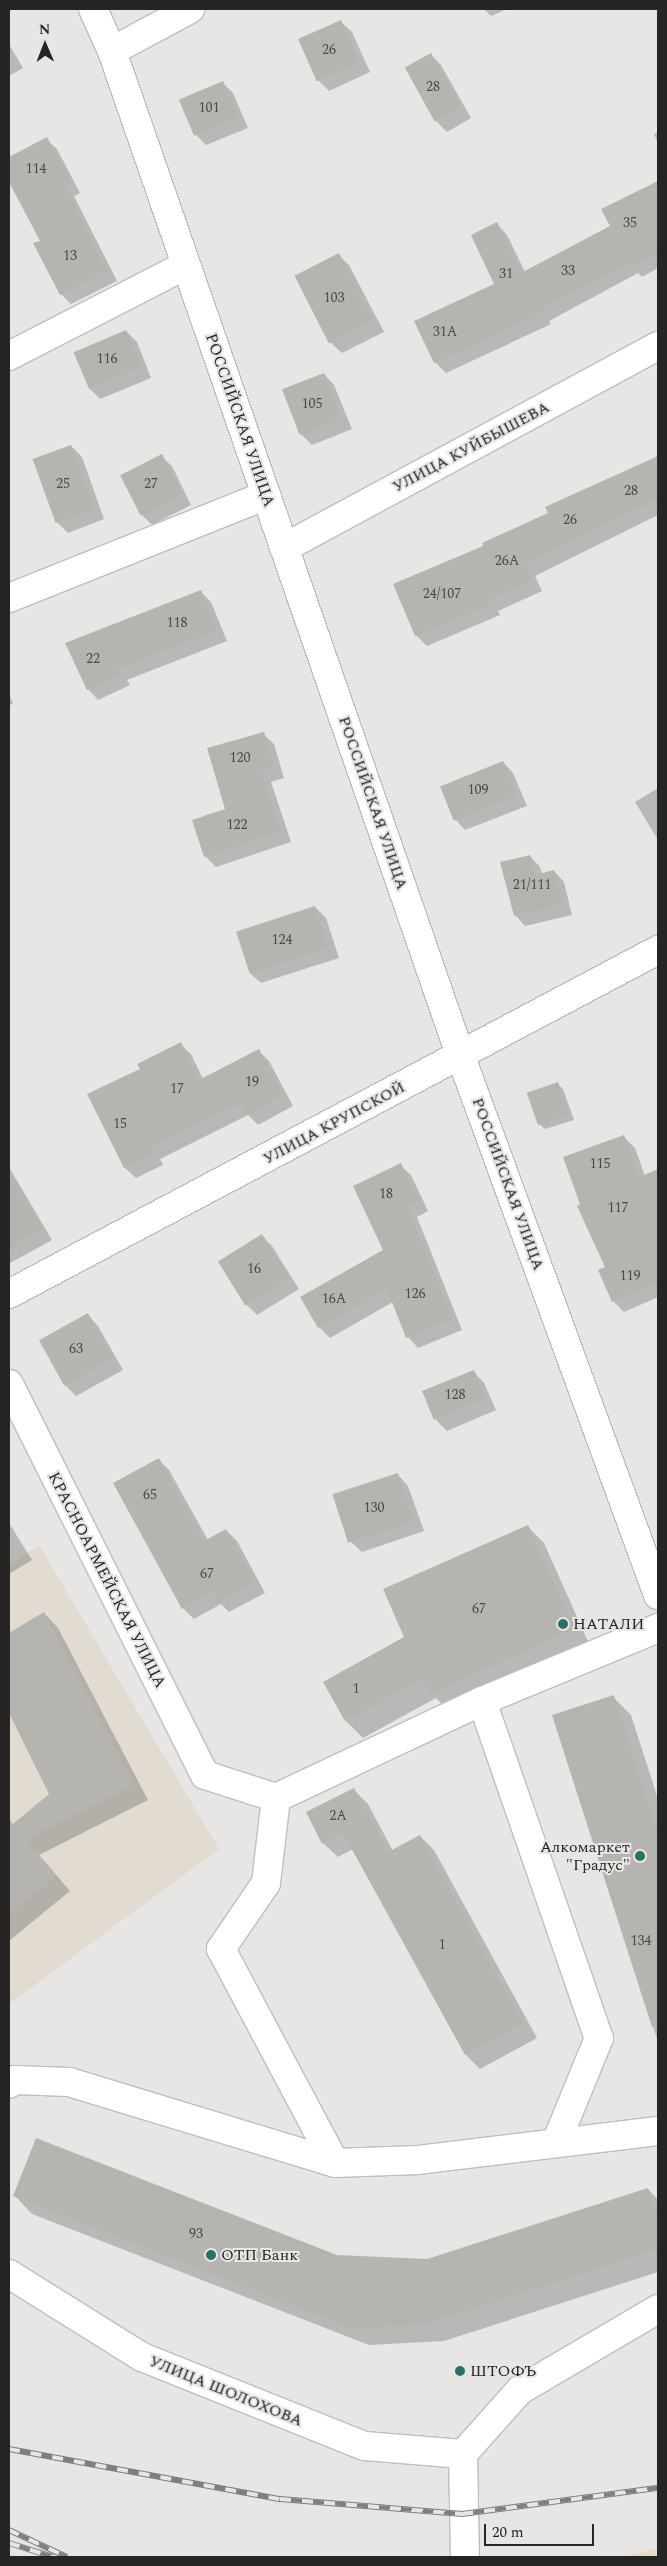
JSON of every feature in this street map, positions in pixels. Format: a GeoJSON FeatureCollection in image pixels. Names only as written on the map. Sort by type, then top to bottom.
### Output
{"type":"FeatureCollection","features":[{"type":"Feature","properties":{"kind":"street","name":"РОССИЙСКАЯ УЛИЦА"},"geometry":{"type":"LineString","coordinates":[[93,9],[112,51],[461,1057],[658,1595]]}},
{"type":"Feature","properties":{"kind":"street"},"geometry":{"type":"LineString","coordinates":[[112,51],[190,9]]}},
{"type":"Feature","properties":{"kind":"street"},"geometry":{"type":"LineString","coordinates":[[9,356],[186,265]]}},
{"type":"Feature","properties":{"kind":"street","name":"УЛИЦА КУЙБЫШЕВА"},"geometry":{"type":"LineString","coordinates":[[284,548],[658,346]]}},
{"type":"Feature","properties":{"kind":"street"},"geometry":{"type":"LineString","coordinates":[[9,598],[266,495]]}},
{"type":"Feature","properties":{"kind":"street","name":"УЛИЦА КРУПСКОЙ"},"geometry":{"type":"LineString","coordinates":[[9,1294],[461,1057],[658,950]]}},
{"type":"Feature","properties":{"kind":"street","name":"КРАСНОАРМЕЙСКАЯ УЛИЦА"},"geometry":{"type":"LineString","coordinates":[[9,1384],[205,1775],[276,1798]]}},
{"type":"Feature","properties":{"kind":"street"},"geometry":{"type":"LineString","coordinates":[[335,2163],[221,1949],[266,1883],[276,1798],[482,1701],[658,1628]]}},
{"type":"Feature","properties":{"kind":"street"},"geometry":{"type":"LineString","coordinates":[[482,1701],[599,2038],[556,2143]]}},
{"type":"Feature","properties":{"kind":"street"},"geometry":{"type":"LineString","coordinates":[[9,2084],[15,2080],[69,2082],[335,2163],[418,2160],[658,2131]]}},
{"type":"Feature","properties":{"kind":"street","name":"УЛИЦА ШОЛОХОВА"},"geometry":{"type":"LineString","coordinates":[[9,2274],[142,2357],[365,2446],[463,2454]]}},
{"type":"Feature","properties":{"kind":"street"},"geometry":{"type":"LineString","coordinates":[[465,2557],[463,2454],[520,2390],[658,2309]]}},
{"type":"Feature","properties":{"kind":"shaded area"},"geometry":{"type":"Polygon","coordinates":[[[39,1545],[219,1849],[9,2004],[9,1566],[39,1545]]]}},
{"type":"Feature","properties":{"kind":"shaded area"},"geometry":{"type":"Polygon","coordinates":[[[658,2548],[658,2557],[620,2557],[658,2548]]]}},
{"type":"Feature","properties":{"kind":"building"},"geometry":{"type":"Polygon","coordinates":[[[341,20],[360,62],[317,81],[298,39],[341,20]]]}},
{"type":"Feature","properties":{"kind":"building"},"geometry":{"type":"Polygon","coordinates":[[[431,53],[461,107],[435,122],[405,68],[431,53]]]}},
{"type":"Feature","properties":{"kind":"building"},"geometry":{"type":"Polygon","coordinates":[[[223,81],[238,117],[194,136],[179,100],[223,81]]]}},
{"type":"Feature","properties":{"kind":"building"},"geometry":{"type":"Polygon","coordinates":[[[47,137],[71,182],[65,185],[107,270],[60,295],[33,243],[40,241],[9,182],[9,157],[47,137]]]}},
{"type":"Feature","properties":{"kind":"building"},"geometry":{"type":"Polygon","coordinates":[[[658,181],[658,253],[630,267],[628,263],[539,310],[541,314],[434,363],[414,321],[494,284],[471,235],[497,222],[521,273],[610,226],[601,209],[658,181]]]}},
{"type":"Feature","properties":{"kind":"building"},"geometry":{"type":"Polygon","coordinates":[[[339,253],[374,321],[329,343],[294,276],[339,253]]]}},
{"type":"Feature","properties":{"kind":"building"},"geometry":{"type":"Polygon","coordinates":[[[126,330],[142,367],[89,389],[74,352],[126,330]]]}},
{"type":"Feature","properties":{"kind":"building"},"geometry":{"type":"Polygon","coordinates":[[[324,373],[342,419],[300,435],[282,389],[324,373]]]}},
{"type":"Feature","properties":{"kind":"building"},"geometry":{"type":"Polygon","coordinates":[[[71,445],[94,509],[56,523],[32,459],[71,445]]]}},
{"type":"Feature","properties":{"kind":"building"},"geometry":{"type":"Polygon","coordinates":[[[162,454],[182,494],[141,515],[120,475],[162,454]]]}},
{"type":"Feature","properties":{"kind":"building"},"geometry":{"type":"Polygon","coordinates":[[[658,456],[658,499],[525,565],[532,580],[488,600],[490,605],[415,636],[393,584],[483,546],[482,543],[548,513],[545,507],[658,456]]]}},
{"type":"Feature","properties":{"kind":"building"},"geometry":{"type":"Polygon","coordinates":[[[201,590],[217,630],[117,669],[120,674],[87,690],[65,643],[201,590]]]}},
{"type":"Feature","properties":{"kind":"building"},"geometry":{"type":"Polygon","coordinates":[[[264,732],[274,767],[261,771],[281,831],[204,857],[192,820],[225,809],[207,748],[264,732]]]}},
{"type":"Feature","properties":{"kind":"building"},"geometry":{"type":"Polygon","coordinates":[[[503,761],[517,795],[454,821],[440,786],[503,761]]]}},
{"type":"Feature","properties":{"kind":"building"},"geometry":{"type":"Polygon","coordinates":[[[530,855],[535,875],[554,870],[562,904],[514,916],[500,862],[530,855]]]}},
{"type":"Feature","properties":{"kind":"building"},"geometry":{"type":"Polygon","coordinates":[[[315,906],[329,948],[250,973],[236,932],[315,906]]]}},
{"type":"Feature","properties":{"kind":"building"},"geometry":{"type":"Polygon","coordinates":[[[181,1042],[199,1080],[259,1049],[283,1095],[246,1115],[240,1104],[150,1148],[153,1154],[124,1168],[87,1094],[140,1069],[137,1064],[181,1042]]]}},
{"type":"Feature","properties":{"kind":"building"},"geometry":{"type":"Polygon","coordinates":[[[558,1082],[569,1114],[538,1125],[527,1093],[558,1082]]]}},
{"type":"Feature","properties":{"kind":"building"},"geometry":{"type":"Polygon","coordinates":[[[624,1135],[639,1177],[658,1169],[658,1282],[612,1302],[598,1270],[605,1267],[577,1206],[580,1204],[563,1157],[624,1135]]]}},
{"type":"Feature","properties":{"kind":"building"},"geometry":{"type":"Polygon","coordinates":[[[401,1163],[418,1200],[407,1206],[453,1319],[406,1338],[387,1289],[318,1328],[300,1297],[383,1250],[353,1186],[401,1163]]]}},
{"type":"Feature","properties":{"kind":"building"},"geometry":{"type":"Polygon","coordinates":[[[9,1171],[42,1229],[9,1248],[9,1171]]]}},
{"type":"Feature","properties":{"kind":"building"},"geometry":{"type":"Polygon","coordinates":[[[262,1234],[290,1278],[245,1306],[218,1262],[262,1234]]]}},
{"type":"Feature","properties":{"kind":"building"},"geometry":{"type":"Polygon","coordinates":[[[88,1313],[113,1358],[64,1386],[39,1340],[88,1313]]]}},
{"type":"Feature","properties":{"kind":"building"},"geometry":{"type":"Polygon","coordinates":[[[474,1370],[486,1399],[434,1420],[422,1391],[474,1370]]]}},
{"type":"Feature","properties":{"kind":"building"},"geometry":{"type":"Polygon","coordinates":[[[159,1458],[204,1541],[226,1529],[255,1582],[218,1603],[212,1592],[182,1609],[113,1483],[159,1458]]]}},
{"type":"Feature","properties":{"kind":"building"},"geometry":{"type":"Polygon","coordinates":[[[398,1473],[414,1522],[348,1543],[332,1494],[398,1473]]]}},
{"type":"Feature","properties":{"kind":"building"},"geometry":{"type":"Polygon","coordinates":[[[528,1525],[574,1629],[430,1694],[423,1679],[345,1721],[323,1682],[404,1637],[383,1589],[528,1525]]]}},
{"type":"Feature","properties":{"kind":"building"},"geometry":{"type":"Polygon","coordinates":[[[44,1612],[134,1785],[26,1839],[56,1876],[9,1914],[9,1819],[13,1824],[49,1794],[9,1713],[9,1633],[44,1612]]]}},
{"type":"Feature","properties":{"kind":"building"},"geometry":{"type":"Polygon","coordinates":[[[614,1695],[658,1835],[658,2026],[652,2027],[552,1715],[614,1695]]]}},
{"type":"Feature","properties":{"kind":"building"},"geometry":{"type":"Polygon","coordinates":[[[354,1788],[388,1852],[420,1835],[523,2023],[465,2055],[343,1833],[322,1844],[306,1812],[354,1788]]]}},
{"type":"Feature","properties":{"kind":"building"},"geometry":{"type":"Polygon","coordinates":[[[36,2138],[337,2255],[427,2259],[648,2188],[658,2219],[658,2249],[426,2324],[350,2328],[13,2196],[36,2138]]]}},
{"type":"Feature","properties":{"kind":"railway"},"geometry":{"type":"LineString","coordinates":[[9,2449],[280,2499],[462,2514],[658,2488]]}},
{"type":"Feature","properties":{"kind":"railway"},"geometry":{"type":"LineString","coordinates":[[9,2530],[67,2557]]}},
{"type":"Feature","properties":{"kind":"railway"},"geometry":{"type":"LineString","coordinates":[[9,2543],[53,2557]]}},
{"type":"Feature","properties":{"kind":"place","name":"НАТАЛИ"},"geometry":{"type":"Point","coordinates":[563,1624]}},
{"type":"Feature","properties":{"kind":"place","name":"Алкомаркет \"Градус\""},"geometry":{"type":"Point","coordinates":[640,1856]}},
{"type":"Feature","properties":{"kind":"place","name":"ОТП Банк"},"geometry":{"type":"Point","coordinates":[211,2255]}},
{"type":"Feature","properties":{"kind":"place","name":"ШТОФЪ"},"geometry":{"type":"Point","coordinates":[460,2371]}}]}
